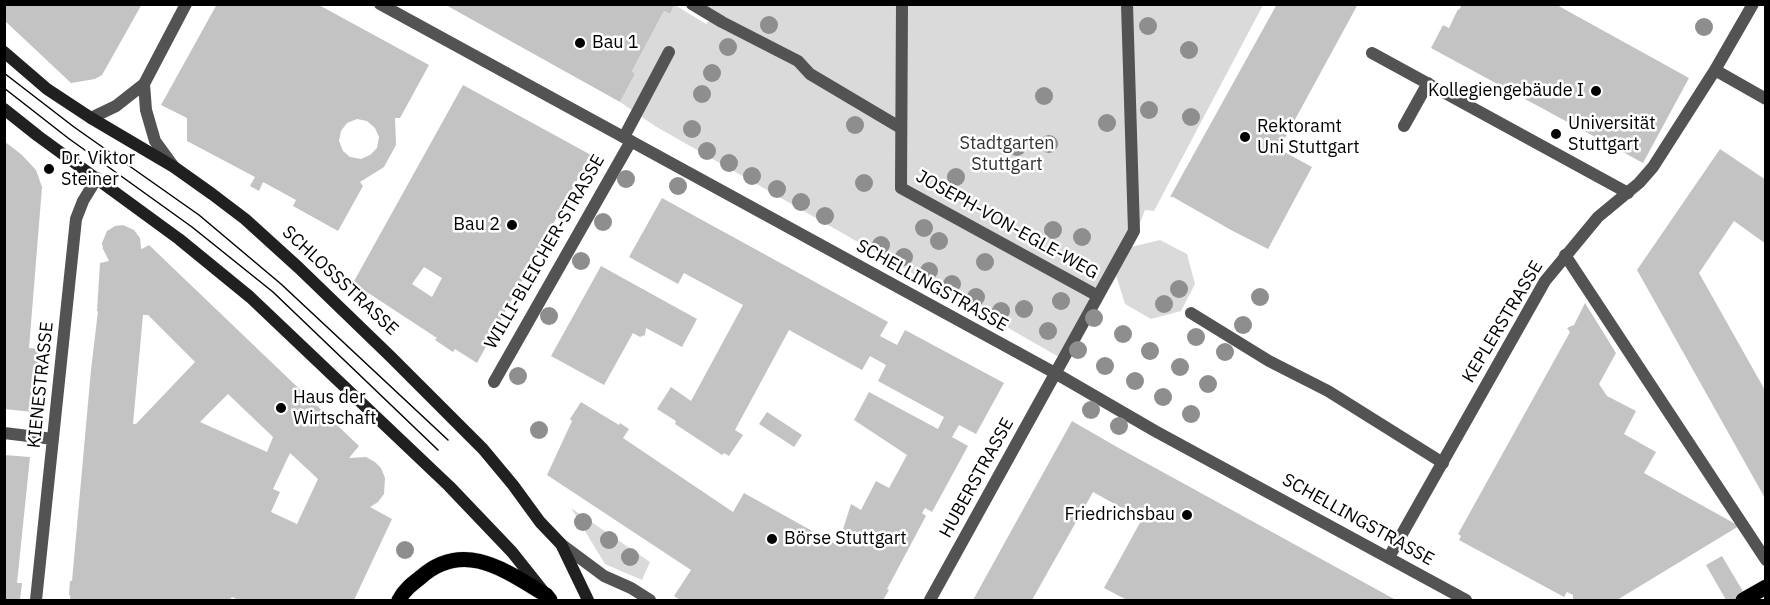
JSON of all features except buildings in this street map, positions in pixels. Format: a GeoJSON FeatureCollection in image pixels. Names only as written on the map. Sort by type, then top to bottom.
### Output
{"type":"FeatureCollection","features":[{"type":"Feature","properties":{"kind":"main road","name":"SCHLOSSSTRASSE"},"geometry":{"type":"LineString","coordinates":[[4,52],[47,89],[174,168],[245,219],[299,267],[483,449],[540,522],[561,544],[588,600]]}},
{"type":"Feature","properties":{"kind":"main road"},"geometry":{"type":"LineString","coordinates":[[4,109],[179,239],[250,297],[449,486],[512,552],[551,599]]}},
{"type":"Feature","properties":{"kind":"main road"},"geometry":{"type":"LineString","coordinates":[[399,600],[403,592],[427,571],[449,560],[472,559],[501,568],[551,599]]}},
{"type":"Feature","properties":{"kind":"main road"},"geometry":{"type":"LineString","coordinates":[[1743,600],[1766,587]]}},
{"type":"Feature","properties":{"kind":"street"},"geometry":{"type":"LineString","coordinates":[[91,118],[116,106],[144,84],[186,4]]}},
{"type":"Feature","properties":{"kind":"street","name":"SCHELLINGSTRASSE"},"geometry":{"type":"LineString","coordinates":[[380,4],[1466,600]]}},
{"type":"Feature","properties":{"kind":"street"},"geometry":{"type":"LineString","coordinates":[[692,4],[798,61],[810,74],[901,128]]}},
{"type":"Feature","properties":{"kind":"street","name":"JOSEPH-VON-EGLE-WEG"},"geometry":{"type":"LineString","coordinates":[[902,4],[901,188],[1098,296]]}},
{"type":"Feature","properties":{"kind":"street","name":"HUBERSTRASSE"},"geometry":{"type":"LineString","coordinates":[[930,600],[1134,231],[1127,4]]}},
{"type":"Feature","properties":{"kind":"street","name":"KEPLERSTRASSE"},"geometry":{"type":"LineString","coordinates":[[1389,557],[1545,282],[1598,217],[1639,183],[1653,166],[1715,70],[1753,4]]}},
{"type":"Feature","properties":{"kind":"street","name":"WILLI-BLEICHER-STRASSE"},"geometry":{"type":"LineString","coordinates":[[494,382],[627,139],[669,52]]}},
{"type":"Feature","properties":{"kind":"street"},"geometry":{"type":"LineString","coordinates":[[1372,53],[1628,193]]}},
{"type":"Feature","properties":{"kind":"street"},"geometry":{"type":"LineString","coordinates":[[1715,70],[1766,99]]}},
{"type":"Feature","properties":{"kind":"street"},"geometry":{"type":"LineString","coordinates":[[1404,126],[1428,83]]}},
{"type":"Feature","properties":{"kind":"street"},"geometry":{"type":"LineString","coordinates":[[144,84],[146,110],[155,141],[174,168]]}},
{"type":"Feature","properties":{"kind":"street","name":"KIENESTRASSE"},"geometry":{"type":"LineString","coordinates":[[36,600],[76,219],[83,201],[97,178]]}},
{"type":"Feature","properties":{"kind":"street"},"geometry":{"type":"LineString","coordinates":[[1565,255],[1766,560]]}},
{"type":"Feature","properties":{"kind":"street"},"geometry":{"type":"LineString","coordinates":[[1191,313],[1269,361],[1328,392],[1443,463]]}},
{"type":"Feature","properties":{"kind":"street"},"geometry":{"type":"LineString","coordinates":[[4,433],[53,439]]}},
{"type":"Feature","properties":{"kind":"street"},"geometry":{"type":"LineString","coordinates":[[561,544],[604,576],[631,588],[650,600]]}},
{"type":"Feature","properties":{"kind":"green space","name":"Stadtgarten Stuttgart"},"geometry":{"type":"Polygon","coordinates":[[[675,5],[706,24],[718,13],[704,5],[1263,5],[1154,211],[1145,210],[1131,247],[1160,240],[1187,254],[1195,284],[1181,311],[1151,319],[1125,304],[1116,275],[1066,361],[655,126],[620,102],[635,74],[632,71],[664,11],[670,14],[675,5]]]}},
{"type":"Feature","properties":{"kind":"green space"},"geometry":{"type":"Polygon","coordinates":[[[571,508],[650,562],[642,580],[605,564],[571,508]]]}},
{"type":"Feature","properties":{"kind":"tram line"},"geometry":{"type":"LineString","coordinates":[[4,73],[74,127],[199,215],[281,284],[448,440]]}},
{"type":"Feature","properties":{"kind":"tram line"},"geometry":{"type":"LineString","coordinates":[[4,88],[68,138],[192,227],[273,292],[438,450]]}},
{"type":"Feature","properties":{"kind":"place","name":"Bau 1"},"geometry":{"type":"Point","coordinates":[580,43]}},
{"type":"Feature","properties":{"kind":"place","name":"Kollegiengebäude I"},"geometry":{"type":"Point","coordinates":[1596,91]}},
{"type":"Feature","properties":{"kind":"place","name":"Universität Stuttgart"},"geometry":{"type":"Point","coordinates":[1556,134]}},
{"type":"Feature","properties":{"kind":"place","name":"Rektoramt Uni Stuttgart"},"geometry":{"type":"Point","coordinates":[1245,137]}},
{"type":"Feature","properties":{"kind":"place","name":"Dr. Viktor Steiner"},"geometry":{"type":"Point","coordinates":[49,169]}},
{"type":"Feature","properties":{"kind":"place","name":"Bau 2"},"geometry":{"type":"Point","coordinates":[512,225]}},
{"type":"Feature","properties":{"kind":"place","name":"Haus der Wirtschaft"},"geometry":{"type":"Point","coordinates":[281,408]}},
{"type":"Feature","properties":{"kind":"place","name":"Friedrichsbau"},"geometry":{"type":"Point","coordinates":[1187,515]}},
{"type":"Feature","properties":{"kind":"place","name":"Börse Stuttgart"},"geometry":{"type":"Point","coordinates":[772,539]}}]}
